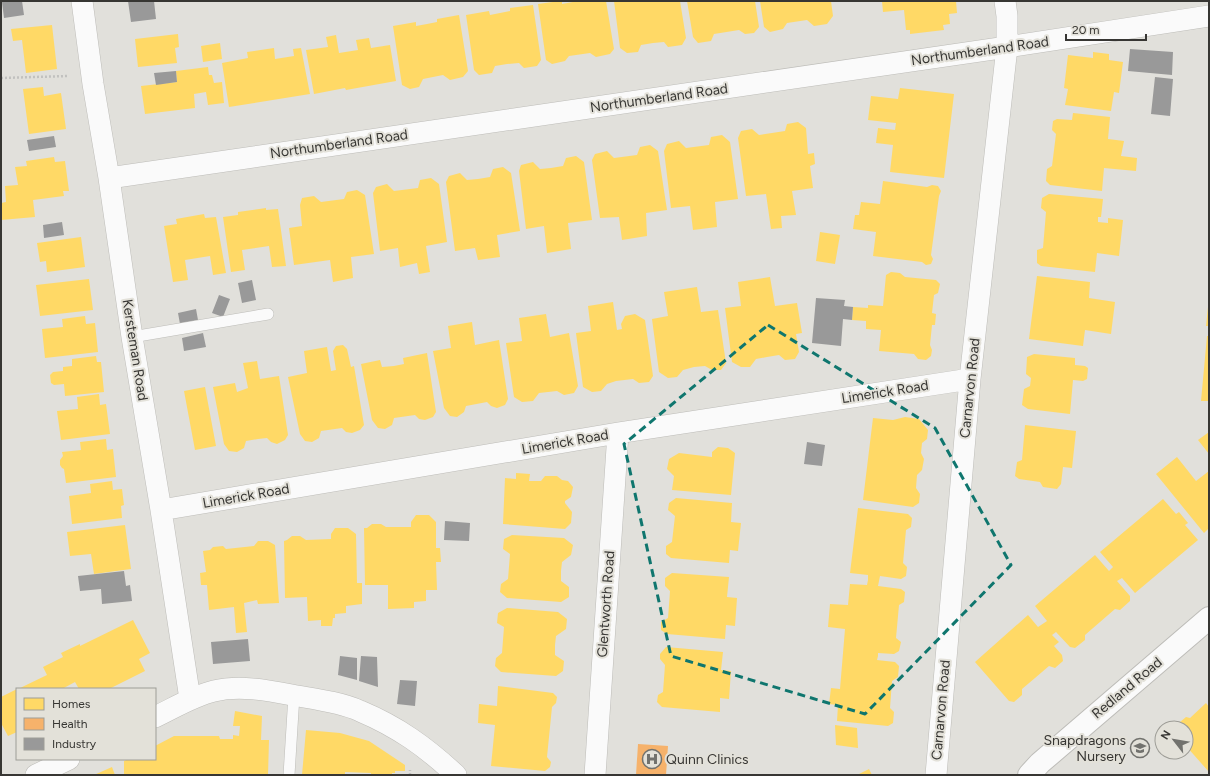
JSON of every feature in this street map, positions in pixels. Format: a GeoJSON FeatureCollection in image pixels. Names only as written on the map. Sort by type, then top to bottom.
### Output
{"type":"FeatureCollection","features":[{"type":"Feature","properties":{"kind":"street","name":"Kersteman Road"},"geometry":{"type":"LineString","coordinates":[[82,1],[132,337],[161,510],[190,700]]}},
{"type":"Feature","properties":{"kind":"street","name":"Carnarvon Road"},"geometry":{"type":"LineString","coordinates":[[936,775],[970,379],[1007,47],[1007,16],[1005,1]]}},
{"type":"Feature","properties":{"kind":"street","name":"Northumberland Road"},"geometry":{"type":"LineString","coordinates":[[109,178],[1007,47],[1209,16]]}},
{"type":"Feature","properties":{"kind":"street","name":"Limerick Road"},"geometry":{"type":"LineString","coordinates":[[161,510],[618,433],[970,379]]}},
{"type":"Feature","properties":{"kind":"street","name":"Glentworth Road"},"geometry":{"type":"LineString","coordinates":[[595,775],[618,433]]}},
{"type":"Feature","properties":{"kind":"street","name":"Redland Road"},"geometry":{"type":"LineString","coordinates":[[1029,775],[1040,763],[1209,618]]}},
{"type":"Feature","properties":{"kind":"street"},"geometry":{"type":"LineString","coordinates":[[156,717],[190,700],[213,692],[236,688],[273,691],[294,695],[359,710],[406,734],[433,754],[456,775]]}},
{"type":"Feature","properties":{"kind":"street"},"geometry":{"type":"LineString","coordinates":[[36,775],[67,760]]}},
{"type":"Feature","properties":{"kind":"lane"},"geometry":{"type":"LineString","coordinates":[[132,337],[268,314]]}},
{"type":"Feature","properties":{"kind":"lane"},"geometry":{"type":"LineString","coordinates":[[289,775],[294,695]]}},
{"type":"Feature","properties":{"kind":"path"},"geometry":{"type":"LineString","coordinates":[[1,78],[75,76]]}},
{"type":"Feature","properties":{"kind":"path"},"geometry":{"type":"LineString","coordinates":[[410,770],[410,775]]}},
{"type":"Feature","properties":{"kind":"highlighted area"},"geometry":{"type":"Polygon","coordinates":[[[768,325],[935,428],[1011,565],[865,714],[671,656],[624,444],[768,325]]]}},
{"type":"Feature","properties":{"kind":"building: Homes"},"geometry":{"type":"Polygon","coordinates":[[[562,1],[562,4],[578,1],[606,1],[614,49],[610,54],[596,57],[590,53],[569,56],[565,61],[552,64],[546,60],[538,4],[562,1]]]}},
{"type":"Feature","properties":{"kind":"building: Homes"},"geometry":{"type":"Polygon","coordinates":[[[614,1],[680,1],[686,38],[682,45],[668,47],[664,42],[653,43],[641,45],[638,52],[627,53],[620,48],[614,1]]]}},
{"type":"Feature","properties":{"kind":"building: Homes"},"geometry":{"type":"Polygon","coordinates":[[[687,1],[755,1],[759,27],[754,33],[745,34],[739,30],[714,34],[711,41],[698,43],[693,37],[687,1]]]}},
{"type":"Feature","properties":{"kind":"building: Homes"},"geometry":{"type":"Polygon","coordinates":[[[760,1],[831,1],[833,16],[827,24],[814,26],[807,20],[787,23],[783,29],[770,32],[764,27],[760,1]]]}},
{"type":"Feature","properties":{"kind":"building: Homes"},"geometry":{"type":"Polygon","coordinates":[[[882,1],[956,1],[957,13],[949,14],[950,24],[943,25],[944,30],[910,34],[910,30],[906,30],[904,10],[883,12],[882,1]]]}},
{"type":"Feature","properties":{"kind":"building: Homes"},"geometry":{"type":"Polygon","coordinates":[[[533,5],[541,60],[537,66],[524,68],[519,63],[507,64],[495,66],[492,73],[479,75],[474,70],[466,15],[489,11],[490,15],[510,11],[510,8],[533,5]]]}},
{"type":"Feature","properties":{"kind":"building: Homes"},"geometry":{"type":"Polygon","coordinates":[[[459,15],[468,71],[463,77],[450,80],[443,75],[423,79],[419,87],[410,89],[402,85],[393,26],[416,22],[416,26],[437,22],[437,19],[459,15]]]}},
{"type":"Feature","properties":{"kind":"building: Homes"},"geometry":{"type":"Polygon","coordinates":[[[52,25],[57,69],[26,73],[22,40],[13,41],[11,29],[52,25]]]}},
{"type":"Feature","properties":{"kind":"building: Homes"},"geometry":{"type":"Polygon","coordinates":[[[178,34],[179,47],[175,48],[177,63],[138,67],[135,39],[178,34]]]}},
{"type":"Feature","properties":{"kind":"building: Homes"},"geometry":{"type":"Polygon","coordinates":[[[336,35],[339,53],[358,50],[356,40],[369,38],[371,48],[390,45],[396,81],[314,94],[306,50],[328,47],[326,37],[336,35]]]}},
{"type":"Feature","properties":{"kind":"building: Homes"},"geometry":{"type":"Polygon","coordinates":[[[220,43],[222,59],[203,62],[201,46],[220,43]]]}},
{"type":"Feature","properties":{"kind":"building: Homes"},"geometry":{"type":"Polygon","coordinates":[[[274,48],[275,59],[294,56],[293,49],[301,48],[310,94],[229,107],[222,63],[248,58],[247,52],[274,48]]]}},
{"type":"Feature","properties":{"kind":"building: Homes"},"geometry":{"type":"Polygon","coordinates":[[[1093,52],[1109,54],[1109,60],[1123,62],[1119,93],[1114,92],[1111,111],[1065,105],[1068,89],[1064,88],[1068,55],[1093,58],[1093,52]]]}},
{"type":"Feature","properties":{"kind":"building: Homes"},"geometry":{"type":"Polygon","coordinates":[[[208,67],[209,75],[212,75],[214,83],[222,82],[224,103],[208,105],[206,92],[194,94],[195,108],[145,114],[141,86],[177,82],[176,71],[208,67]]]}},
{"type":"Feature","properties":{"kind":"building: Homes"},"geometry":{"type":"Polygon","coordinates":[[[43,87],[44,96],[61,93],[66,129],[29,134],[23,89],[43,87]]]}},
{"type":"Feature","properties":{"kind":"building: Homes"},"geometry":{"type":"Polygon","coordinates":[[[900,88],[954,94],[944,178],[890,172],[893,145],[876,143],[878,128],[895,130],[896,123],[868,120],[871,96],[898,99],[900,88]]]}},
{"type":"Feature","properties":{"kind":"building: Homes"},"geometry":{"type":"Polygon","coordinates":[[[1073,113],[1110,117],[1108,139],[1124,141],[1121,156],[1137,158],[1136,171],[1104,168],[1102,191],[1050,185],[1046,181],[1047,169],[1052,166],[1056,134],[1052,130],[1053,121],[1057,119],[1072,120],[1073,113]]]}},
{"type":"Feature","properties":{"kind":"building: Homes"},"geometry":{"type":"Polygon","coordinates":[[[798,122],[806,128],[808,154],[814,153],[815,164],[810,166],[813,188],[792,191],[796,215],[781,216],[782,228],[771,229],[766,194],[746,196],[738,138],[741,131],[752,129],[759,135],[785,131],[787,124],[798,122]]]}},
{"type":"Feature","properties":{"kind":"building: Homes"},"geometry":{"type":"Polygon","coordinates":[[[722,135],[730,142],[738,199],[715,202],[717,227],[693,230],[690,206],[671,208],[664,151],[667,144],[679,141],[686,148],[709,145],[711,137],[722,135]]]}},
{"type":"Feature","properties":{"kind":"building: Homes"},"geometry":{"type":"Polygon","coordinates":[[[650,145],[658,151],[667,210],[646,213],[647,236],[622,240],[619,217],[600,218],[592,160],[595,154],[607,151],[614,158],[637,155],[640,147],[650,145]]]}},
{"type":"Feature","properties":{"kind":"building: Homes"},"geometry":{"type":"Polygon","coordinates":[[[576,156],[584,162],[592,220],[568,223],[571,249],[547,253],[544,226],[526,229],[519,171],[521,165],[533,162],[540,169],[563,166],[566,158],[576,156]]]}},
{"type":"Feature","properties":{"kind":"building: Homes"},"geometry":{"type":"Polygon","coordinates":[[[54,157],[55,162],[65,161],[69,191],[63,191],[64,196],[33,200],[35,217],[1,220],[1,203],[6,202],[5,186],[18,185],[15,167],[27,166],[26,161],[54,157]]]}},
{"type":"Feature","properties":{"kind":"building: Homes"},"geometry":{"type":"Polygon","coordinates":[[[503,167],[511,173],[520,231],[497,235],[500,257],[478,260],[475,248],[455,251],[446,182],[449,176],[460,173],[467,180],[490,177],[493,169],[503,167]]]}},
{"type":"Feature","properties":{"kind":"building: Homes"},"geometry":{"type":"Polygon","coordinates":[[[431,178],[439,184],[447,242],[426,246],[430,272],[419,274],[417,263],[400,267],[398,248],[380,251],[373,193],[376,187],[387,184],[394,191],[418,188],[420,180],[431,178]]]}},
{"type":"Feature","properties":{"kind":"building: Homes"},"geometry":{"type":"Polygon","coordinates":[[[883,181],[927,187],[932,185],[938,186],[941,191],[939,196],[931,255],[933,259],[931,264],[926,265],[922,262],[873,256],[876,232],[853,229],[855,215],[859,215],[861,202],[880,204],[883,181]]]}},
{"type":"Feature","properties":{"kind":"building: Homes"},"geometry":{"type":"Polygon","coordinates":[[[357,190],[365,195],[374,254],[351,257],[353,278],[333,282],[330,260],[294,265],[289,228],[302,226],[300,205],[302,198],[314,196],[321,202],[344,199],[347,192],[357,190]]]}},
{"type":"Feature","properties":{"kind":"building: Homes"},"geometry":{"type":"Polygon","coordinates":[[[1049,194],[1103,199],[1101,217],[1098,217],[1098,222],[1108,223],[1108,218],[1123,220],[1119,256],[1097,253],[1095,272],[1041,266],[1037,263],[1037,250],[1043,248],[1046,212],[1041,208],[1042,198],[1049,194]]]}},
{"type":"Feature","properties":{"kind":"building: Homes"},"geometry":{"type":"Polygon","coordinates":[[[266,208],[266,210],[278,209],[286,266],[272,267],[269,246],[242,250],[245,270],[231,272],[223,217],[238,215],[238,212],[266,208]]]}},
{"type":"Feature","properties":{"kind":"building: Homes"},"geometry":{"type":"Polygon","coordinates":[[[204,214],[205,218],[216,217],[226,273],[213,275],[210,256],[185,260],[188,280],[173,282],[164,226],[177,224],[176,219],[204,214]]]}},
{"type":"Feature","properties":{"kind":"building: Homes"},"geometry":{"type":"Polygon","coordinates":[[[820,232],[840,235],[835,264],[816,261],[820,232]]]}},
{"type":"Feature","properties":{"kind":"building: Homes"},"geometry":{"type":"Polygon","coordinates":[[[81,237],[85,267],[47,272],[46,261],[40,262],[37,243],[81,237]]]}},
{"type":"Feature","properties":{"kind":"building: Homes"},"geometry":{"type":"Polygon","coordinates":[[[891,272],[900,273],[905,277],[936,280],[940,284],[938,293],[934,295],[932,313],[936,314],[935,325],[932,325],[930,345],[932,350],[931,356],[926,360],[918,359],[914,354],[879,351],[881,330],[866,329],[866,321],[852,320],[853,307],[868,308],[868,305],[883,306],[886,275],[891,272]]]}},
{"type":"Feature","properties":{"kind":"building: Homes"},"geometry":{"type":"Polygon","coordinates":[[[1037,276],[1090,282],[1089,298],[1115,302],[1111,334],[1085,330],[1083,346],[1029,339],[1037,276]]]}},
{"type":"Feature","properties":{"kind":"building: Homes"},"geometry":{"type":"Polygon","coordinates":[[[770,277],[775,306],[797,303],[802,333],[796,334],[799,352],[795,359],[785,360],[779,355],[756,359],[750,367],[741,367],[732,362],[725,308],[741,306],[738,282],[770,277]]]}},
{"type":"Feature","properties":{"kind":"building: Homes"},"geometry":{"type":"Polygon","coordinates":[[[89,279],[93,310],[40,316],[36,285],[89,279]]]}},
{"type":"Feature","properties":{"kind":"building: Homes"},"geometry":{"type":"Polygon","coordinates":[[[697,287],[701,312],[718,310],[726,363],[721,370],[712,370],[705,366],[694,367],[683,370],[677,377],[668,378],[659,372],[652,319],[668,316],[664,292],[697,287]]]}},
{"type":"Feature","properties":{"kind":"building: Homes"},"geometry":{"type":"Polygon","coordinates":[[[613,302],[617,330],[622,329],[621,324],[625,316],[635,314],[645,320],[653,376],[649,382],[639,383],[633,379],[616,381],[607,384],[601,391],[592,392],[583,387],[576,333],[591,331],[588,306],[613,302]]]}},
{"type":"Feature","properties":{"kind":"building: Homes"},"geometry":{"type":"Polygon","coordinates":[[[1208,307],[1209,326],[1206,326],[1208,307]]]}},
{"type":"Feature","properties":{"kind":"building: Homes"},"geometry":{"type":"Polygon","coordinates":[[[546,314],[550,337],[569,333],[578,386],[574,393],[564,395],[557,391],[539,393],[533,401],[522,402],[514,397],[506,343],[522,341],[519,318],[546,314]]]}},
{"type":"Feature","properties":{"kind":"building: Homes"},"geometry":{"type":"Polygon","coordinates":[[[85,316],[86,324],[95,323],[98,352],[45,358],[42,329],[63,327],[62,319],[85,316]]]}},
{"type":"Feature","properties":{"kind":"building: Homes"},"geometry":{"type":"Polygon","coordinates":[[[472,322],[475,345],[499,340],[508,399],[505,405],[497,408],[491,406],[487,402],[466,406],[464,412],[457,417],[450,416],[444,408],[433,351],[451,348],[448,326],[472,322]]]}},
{"type":"Feature","properties":{"kind":"building: Homes"},"geometry":{"type":"Polygon","coordinates":[[[1207,336],[1209,336],[1209,401],[1201,401],[1207,336]]]}},
{"type":"Feature","properties":{"kind":"building: Homes"},"geometry":{"type":"Polygon","coordinates":[[[343,345],[347,349],[351,367],[354,366],[364,425],[360,430],[352,433],[346,432],[342,428],[321,431],[319,438],[312,442],[305,441],[300,434],[288,377],[307,373],[304,351],[327,347],[331,371],[336,370],[333,351],[336,346],[343,345]]]}},
{"type":"Feature","properties":{"kind":"building: Homes"},"geometry":{"type":"Polygon","coordinates":[[[427,353],[436,412],[433,417],[425,420],[419,419],[415,415],[394,418],[392,425],[385,429],[378,428],[372,420],[361,364],[380,360],[382,367],[394,366],[404,364],[403,358],[427,353]]]}},
{"type":"Feature","properties":{"kind":"building: Homes"},"geometry":{"type":"Polygon","coordinates":[[[1034,354],[1075,358],[1075,365],[1085,366],[1088,368],[1087,379],[1083,381],[1073,380],[1070,414],[1028,409],[1022,405],[1024,389],[1030,386],[1031,378],[1026,374],[1027,357],[1034,354]]]}},
{"type":"Feature","properties":{"kind":"building: Homes"},"geometry":{"type":"Polygon","coordinates":[[[96,356],[97,362],[101,362],[104,392],[65,396],[64,384],[54,385],[51,383],[50,375],[53,372],[63,371],[63,367],[72,366],[72,359],[96,356]]]}},
{"type":"Feature","properties":{"kind":"building: Homes"},"geometry":{"type":"Polygon","coordinates":[[[257,361],[260,379],[279,376],[288,435],[285,440],[277,444],[271,442],[267,438],[258,439],[246,441],[244,448],[237,452],[229,451],[224,444],[213,387],[235,383],[237,392],[248,388],[243,363],[257,361]]]}},
{"type":"Feature","properties":{"kind":"building: Homes"},"geometry":{"type":"Polygon","coordinates":[[[205,387],[216,446],[195,450],[184,391],[205,387]]]}},
{"type":"Feature","properties":{"kind":"building: Homes"},"geometry":{"type":"Polygon","coordinates":[[[99,394],[100,405],[106,404],[110,434],[61,440],[57,411],[78,409],[77,397],[99,394]]]}},
{"type":"Feature","properties":{"kind":"building: Homes"},"geometry":{"type":"Polygon","coordinates":[[[905,417],[919,419],[928,430],[927,439],[922,443],[921,453],[924,459],[922,470],[917,475],[916,488],[920,494],[919,503],[913,507],[863,500],[873,418],[893,420],[905,417]]]}},
{"type":"Feature","properties":{"kind":"building: Homes"},"geometry":{"type":"Polygon","coordinates":[[[1025,425],[1076,431],[1072,468],[1063,467],[1061,484],[1057,489],[1043,487],[1040,482],[1019,479],[1015,476],[1017,462],[1022,460],[1025,425]]]}},
{"type":"Feature","properties":{"kind":"building: Homes"},"geometry":{"type":"Polygon","coordinates":[[[1209,432],[1209,454],[1198,440],[1209,432]]]}},
{"type":"Feature","properties":{"kind":"building: Homes"},"geometry":{"type":"Polygon","coordinates":[[[106,439],[107,450],[113,449],[116,477],[66,483],[64,469],[60,465],[60,460],[63,456],[62,452],[81,450],[80,442],[106,439]]]}},
{"type":"Feature","properties":{"kind":"building: Homes"},"geometry":{"type":"Polygon","coordinates":[[[718,447],[728,448],[735,453],[731,495],[672,490],[674,476],[667,469],[669,459],[679,453],[712,457],[712,452],[718,447]]]}},
{"type":"Feature","properties":{"kind":"building: Homes"},"geometry":{"type":"Polygon","coordinates":[[[1177,457],[1196,481],[1209,471],[1209,528],[1204,533],[1156,474],[1177,457]]]}},
{"type":"Feature","properties":{"kind":"building: Homes"},"geometry":{"type":"Polygon","coordinates":[[[516,473],[530,474],[529,481],[541,481],[545,476],[557,476],[562,480],[568,481],[573,487],[571,497],[565,501],[565,503],[572,512],[571,523],[565,529],[503,524],[505,478],[516,479],[516,473]]]}},
{"type":"Feature","properties":{"kind":"building: Homes"},"geometry":{"type":"Polygon","coordinates":[[[112,481],[113,490],[122,489],[124,505],[121,506],[122,518],[72,524],[69,496],[91,493],[90,484],[112,481]]]}},
{"type":"Feature","properties":{"kind":"building: Homes"},"geometry":{"type":"Polygon","coordinates":[[[676,498],[732,503],[731,522],[741,523],[738,551],[730,550],[729,563],[671,558],[666,554],[666,546],[672,542],[675,516],[668,510],[669,503],[676,498]]]}},
{"type":"Feature","properties":{"kind":"building: Homes"},"geometry":{"type":"Polygon","coordinates":[[[1163,499],[1176,514],[1179,512],[1188,523],[1185,525],[1198,540],[1135,593],[1122,578],[1117,581],[1130,596],[1130,601],[1120,610],[1115,609],[1085,635],[1085,640],[1075,648],[1070,647],[1056,632],[1052,635],[1059,642],[1054,646],[1062,655],[1063,661],[1055,668],[1049,666],[1022,689],[1022,695],[1014,702],[1009,701],[975,662],[1028,615],[1038,627],[1047,621],[1035,606],[1095,555],[1109,571],[1113,567],[1100,552],[1163,499]]]}},
{"type":"Feature","properties":{"kind":"building: Homes"},"geometry":{"type":"Polygon","coordinates":[[[858,508],[908,514],[912,518],[911,527],[906,530],[903,563],[907,567],[906,576],[901,579],[880,576],[878,586],[901,589],[905,592],[904,602],[899,605],[896,638],[901,642],[899,651],[894,654],[878,653],[877,660],[895,662],[899,666],[898,677],[892,681],[890,708],[894,712],[893,723],[888,726],[837,721],[838,705],[829,704],[831,688],[840,689],[845,629],[828,627],[830,604],[848,605],[850,584],[867,585],[868,580],[868,575],[850,573],[858,508]]]}},
{"type":"Feature","properties":{"kind":"building: Homes"},"geometry":{"type":"Polygon","coordinates":[[[416,515],[429,515],[436,522],[436,548],[440,548],[441,562],[436,562],[437,590],[426,590],[426,601],[414,602],[414,608],[388,609],[388,585],[365,585],[364,528],[367,528],[372,524],[381,524],[386,527],[411,527],[411,522],[416,515]]]}},
{"type":"Feature","properties":{"kind":"building: Homes"},"geometry":{"type":"Polygon","coordinates":[[[125,525],[131,569],[94,574],[91,554],[70,556],[67,532],[125,525]]]}},
{"type":"Feature","properties":{"kind":"building: Homes"},"geometry":{"type":"Polygon","coordinates":[[[335,528],[348,528],[356,534],[357,583],[362,583],[362,604],[346,606],[346,613],[335,614],[332,626],[321,626],[321,620],[308,621],[307,597],[285,598],[284,541],[292,536],[300,536],[306,540],[331,539],[331,534],[335,528]]]}},
{"type":"Feature","properties":{"kind":"building: Homes"},"geometry":{"type":"Polygon","coordinates":[[[512,535],[564,538],[573,545],[571,555],[562,562],[561,571],[561,581],[569,587],[569,597],[561,602],[507,598],[500,592],[501,584],[508,579],[510,554],[503,549],[504,539],[512,535]]]}},
{"type":"Feature","properties":{"kind":"building: Homes"},"geometry":{"type":"Polygon","coordinates":[[[258,541],[268,541],[275,545],[279,603],[258,604],[257,600],[244,603],[247,632],[236,633],[234,607],[209,610],[207,585],[201,585],[200,573],[206,572],[203,551],[210,550],[213,547],[223,546],[226,549],[254,546],[258,541]]]}},
{"type":"Feature","properties":{"kind":"building: Homes"},"geometry":{"type":"Polygon","coordinates":[[[672,573],[729,577],[727,597],[737,598],[735,626],[726,625],[725,639],[667,634],[661,630],[661,622],[668,618],[669,605],[670,591],[665,586],[665,578],[672,573]]]}},
{"type":"Feature","properties":{"kind":"building: Homes"},"geometry":{"type":"Polygon","coordinates":[[[507,608],[558,612],[567,619],[566,629],[556,636],[555,645],[555,655],[564,661],[563,671],[556,676],[501,672],[495,666],[496,658],[502,653],[504,627],[497,623],[498,613],[507,608]]]}},
{"type":"Feature","properties":{"kind":"building: Homes"},"geometry":{"type":"Polygon","coordinates":[[[133,620],[150,653],[139,659],[145,671],[111,688],[78,688],[75,682],[64,688],[20,688],[47,675],[43,667],[63,657],[61,653],[80,644],[80,646],[133,620]]]}},
{"type":"Feature","properties":{"kind":"building: Homes"},"geometry":{"type":"Polygon","coordinates":[[[666,647],[723,652],[721,670],[731,671],[729,699],[720,698],[720,712],[662,707],[657,702],[658,695],[663,692],[665,665],[660,659],[660,654],[666,647]]]}},
{"type":"Feature","properties":{"kind":"building: Homes"},"geometry":{"type":"Polygon","coordinates":[[[498,686],[553,693],[557,697],[556,703],[552,707],[547,757],[551,762],[550,767],[545,771],[491,766],[495,725],[478,723],[479,704],[497,706],[498,686]]]}},
{"type":"Feature","properties":{"kind":"building: Homes"},"geometry":{"type":"Polygon","coordinates":[[[16,690],[16,732],[8,736],[1,723],[1,697],[16,690]]]}},
{"type":"Feature","properties":{"kind":"building: Homes"},"geometry":{"type":"Polygon","coordinates":[[[1206,703],[1209,707],[1209,772],[1194,755],[1194,720],[1182,720],[1186,717],[1190,718],[1206,703]]]}},
{"type":"Feature","properties":{"kind":"building: Homes"},"geometry":{"type":"Polygon","coordinates":[[[235,711],[262,716],[261,740],[269,740],[268,775],[124,775],[124,761],[156,760],[156,745],[174,736],[219,736],[220,739],[233,739],[233,735],[239,736],[240,726],[233,726],[235,711]]]}},
{"type":"Feature","properties":{"kind":"building: Homes"},"geometry":{"type":"Polygon","coordinates":[[[835,725],[857,728],[858,748],[836,745],[835,725]]]}},
{"type":"Feature","properties":{"kind":"building: Homes"},"geometry":{"type":"Polygon","coordinates":[[[306,730],[340,733],[369,741],[405,765],[405,771],[395,771],[392,775],[371,775],[371,773],[345,772],[345,775],[302,775],[306,730]]]}},
{"type":"Feature","properties":{"kind":"building: Homes"},"geometry":{"type":"Polygon","coordinates":[[[112,767],[115,775],[94,775],[112,767]]]}},
{"type":"Feature","properties":{"kind":"building: Homes"},"geometry":{"type":"Polygon","coordinates":[[[869,769],[872,775],[857,775],[869,769]]]}},
{"type":"Feature","properties":{"kind":"building: Health","name":"Quinn Clinics"},"geometry":{"type":"Polygon","coordinates":[[[638,744],[668,746],[666,775],[636,775],[638,744]]]}},
{"type":"Feature","properties":{"kind":"building: Industry"},"geometry":{"type":"Polygon","coordinates":[[[22,1],[24,15],[4,18],[2,2],[22,1]]]}},
{"type":"Feature","properties":{"kind":"building: Industry"},"geometry":{"type":"Polygon","coordinates":[[[128,1],[154,1],[156,19],[131,22],[128,1]]]}},
{"type":"Feature","properties":{"kind":"building: Industry"},"geometry":{"type":"Polygon","coordinates":[[[1130,49],[1173,52],[1172,75],[1128,71],[1130,49]]]}},
{"type":"Feature","properties":{"kind":"building: Industry"},"geometry":{"type":"Polygon","coordinates":[[[176,71],[177,82],[156,85],[154,73],[176,71]]]}},
{"type":"Feature","properties":{"kind":"building: Industry"},"geometry":{"type":"Polygon","coordinates":[[[1155,77],[1173,79],[1170,116],[1151,114],[1155,77]]]}},
{"type":"Feature","properties":{"kind":"building: Industry"},"geometry":{"type":"Polygon","coordinates":[[[54,136],[56,147],[29,151],[27,140],[54,136]]]}},
{"type":"Feature","properties":{"kind":"building: Industry"},"geometry":{"type":"Polygon","coordinates":[[[62,222],[64,235],[44,238],[43,225],[62,222]]]}},
{"type":"Feature","properties":{"kind":"building: Industry"},"geometry":{"type":"Polygon","coordinates":[[[252,280],[256,300],[242,303],[238,283],[252,280]]]}},
{"type":"Feature","properties":{"kind":"building: Industry"},"geometry":{"type":"Polygon","coordinates":[[[219,295],[230,299],[223,317],[212,313],[219,295]]]}},
{"type":"Feature","properties":{"kind":"building: Industry"},"geometry":{"type":"Polygon","coordinates":[[[816,298],[845,300],[844,306],[853,307],[852,320],[843,319],[841,346],[812,343],[816,298]]]}},
{"type":"Feature","properties":{"kind":"building: Industry"},"geometry":{"type":"Polygon","coordinates":[[[196,309],[198,320],[180,324],[178,313],[196,309]]]}},
{"type":"Feature","properties":{"kind":"building: Industry"},"geometry":{"type":"Polygon","coordinates":[[[203,333],[206,347],[184,351],[182,338],[203,333]]]}},
{"type":"Feature","properties":{"kind":"building: Industry"},"geometry":{"type":"Polygon","coordinates":[[[807,442],[825,445],[822,466],[804,464],[807,442]]]}},
{"type":"Feature","properties":{"kind":"building: Industry"},"geometry":{"type":"Polygon","coordinates":[[[445,521],[470,523],[469,541],[444,540],[445,521]]]}},
{"type":"Feature","properties":{"kind":"building: Industry"},"geometry":{"type":"Polygon","coordinates":[[[124,571],[126,586],[130,585],[132,601],[102,604],[101,589],[80,591],[78,576],[124,571]]]}},
{"type":"Feature","properties":{"kind":"building: Industry"},"geometry":{"type":"Polygon","coordinates":[[[248,639],[250,661],[213,664],[211,642],[248,639]]]}},
{"type":"Feature","properties":{"kind":"building: Industry"},"geometry":{"type":"Polygon","coordinates":[[[340,656],[357,658],[357,680],[338,675],[340,656]]]}},
{"type":"Feature","properties":{"kind":"building: Industry"},"geometry":{"type":"Polygon","coordinates":[[[361,656],[377,657],[378,687],[359,681],[361,656]]]}},
{"type":"Feature","properties":{"kind":"building: Industry"},"geometry":{"type":"Polygon","coordinates":[[[400,680],[417,681],[415,706],[397,704],[400,680]]]}},
{"type":"Feature","properties":{"kind":"place","name":"Snapdragons Nursery"},"geometry":{"type":"Point","coordinates":[1140,748]}},
{"type":"Feature","properties":{"kind":"place","name":"Quinn Clinics"},"geometry":{"type":"Point","coordinates":[652,759]}}]}
